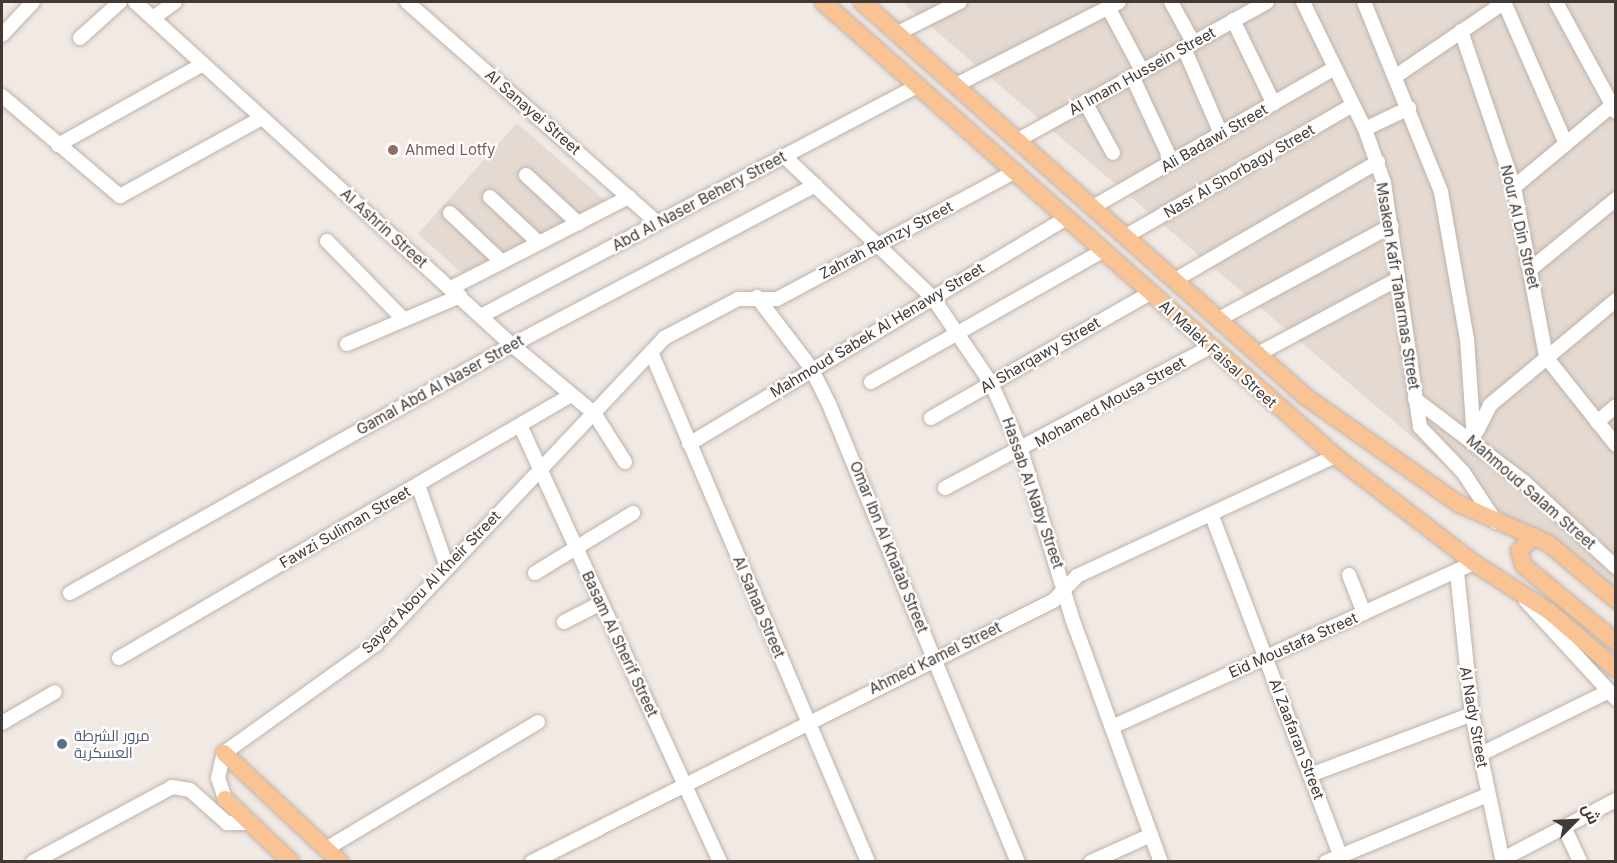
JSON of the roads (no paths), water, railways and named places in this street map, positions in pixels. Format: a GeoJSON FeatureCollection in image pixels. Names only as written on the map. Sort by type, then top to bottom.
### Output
{"type":"FeatureCollection","features":[{"type":"Feature","properties":{"kind":"main road","name":"Al Malek Faisal Street"},"geometry":{"type":"LineString","coordinates":[[823,2],[1335,456],[1474,563],[1519,593]]}},
{"type":"Feature","properties":{"kind":"main road","name":"Al Malek Faisal Street"},"geometry":{"type":"LineString","coordinates":[[862,2],[1258,354],[1377,451],[1459,504],[1496,522],[1534,536],[1563,553],[1616,600]]}},
{"type":"Feature","properties":{"kind":"main road"},"geometry":{"type":"LineString","coordinates":[[1534,536],[1519,551],[1524,566],[1616,642]]}},
{"type":"Feature","properties":{"kind":"main road"},"geometry":{"type":"LineString","coordinates":[[1519,593],[1560,620],[1616,669]]}},
{"type":"Feature","properties":{"kind":"main road"},"geometry":{"type":"LineString","coordinates":[[225,753],[340,861]]}},
{"type":"Feature","properties":{"kind":"main road"},"geometry":{"type":"LineString","coordinates":[[225,799],[291,861]]}},
{"type":"Feature","properties":{"kind":"street"},"geometry":{"type":"LineString","coordinates":[[2,34],[33,2]]}},
{"type":"Feature","properties":{"kind":"street"},"geometry":{"type":"LineString","coordinates":[[80,38],[120,2]]}},
{"type":"Feature","properties":{"kind":"street","name":"Al Ashrin Street"},"geometry":{"type":"LineString","coordinates":[[135,2],[512,345],[594,412],[625,462]]}},
{"type":"Feature","properties":{"kind":"street"},"geometry":{"type":"LineString","coordinates":[[153,18],[175,2]]}},
{"type":"Feature","properties":{"kind":"street","name":"Al Sanayei Street"},"geometry":{"type":"LineString","coordinates":[[407,2],[658,223]]}},
{"type":"Feature","properties":{"kind":"street"},"geometry":{"type":"LineString","coordinates":[[898,33],[960,2]]}},
{"type":"Feature","properties":{"kind":"street"},"geometry":{"type":"LineString","coordinates":[[1171,2],[1221,134]]}},
{"type":"Feature","properties":{"kind":"street","name":"Al Imam Hussein Street"},"geometry":{"type":"LineString","coordinates":[[1018,140],[1267,2]]}},
{"type":"Feature","properties":{"kind":"street","name":"Msaken Kafr Taharmas Street"},"geometry":{"type":"LineString","coordinates":[[1303,2],[1365,129],[1378,162],[1390,226],[1415,399],[1424,434],[1463,472],[1496,522]]}},
{"type":"Feature","properties":{"kind":"street"},"geometry":{"type":"LineString","coordinates":[[1364,2],[1409,108],[1441,192],[1451,240],[1472,376],[1474,440]]}},
{"type":"Feature","properties":{"kind":"street"},"geometry":{"type":"LineString","coordinates":[[1396,76],[1505,2],[1566,144]]}},
{"type":"Feature","properties":{"kind":"street"},"geometry":{"type":"LineString","coordinates":[[1514,187],[1614,107],[1556,2]]}},
{"type":"Feature","properties":{"kind":"street"},"geometry":{"type":"LineString","coordinates":[[956,85],[1113,4],[1137,74],[1172,162]]}},
{"type":"Feature","properties":{"kind":"street"},"geometry":{"type":"LineString","coordinates":[[1233,20],[1274,104]]}},
{"type":"Feature","properties":{"kind":"street","name":"Nour Al Din Street"},"geometry":{"type":"LineString","coordinates":[[1461,31],[1514,187],[1532,268],[1546,357]]}},
{"type":"Feature","properties":{"kind":"street"},"geometry":{"type":"LineString","coordinates":[[57,145],[202,64]]}},
{"type":"Feature","properties":{"kind":"street","name":"Ali Badawi Street"},"geometry":{"type":"LineString","coordinates":[[1093,207],[1335,68]]}},
{"type":"Feature","properties":{"kind":"street","name":"Abd Al Naser Behery Street"},"geometry":{"type":"LineString","coordinates":[[481,316],[918,86]]}},
{"type":"Feature","properties":{"kind":"street"},"geometry":{"type":"LineString","coordinates":[[2,96],[114,195],[126,196],[262,118]]}},
{"type":"Feature","properties":{"kind":"street"},"geometry":{"type":"LineString","coordinates":[[1085,102],[1113,153]]}},
{"type":"Feature","properties":{"kind":"street","name":"Nasr Al Shorbagy Street"},"geometry":{"type":"LineString","coordinates":[[1126,236],[1353,105]]}},
{"type":"Feature","properties":{"kind":"street"},"geometry":{"type":"LineString","coordinates":[[1365,129],[1409,108]]}},
{"type":"Feature","properties":{"kind":"street","name":"Hassab Al Naby Street"},"geometry":{"type":"LineString","coordinates":[[784,156],[933,298],[959,332],[991,384],[1021,450],[1112,727],[1161,861]]}},
{"type":"Feature","properties":{"kind":"street"},"geometry":{"type":"LineString","coordinates":[[1175,280],[1378,162]]}},
{"type":"Feature","properties":{"kind":"street","name":"Zahrah Ramzy Street"},"geometry":{"type":"LineString","coordinates":[[651,352],[674,331],[738,299],[757,297],[777,299],[1014,172]]}},
{"type":"Feature","properties":{"kind":"street"},"geometry":{"type":"LineString","coordinates":[[526,175],[578,223]]}},
{"type":"Feature","properties":{"kind":"street","name":"Gamal Abd Al Naser Street"},"geometry":{"type":"LineString","coordinates":[[70,593],[512,345],[815,185]]}},
{"type":"Feature","properties":{"kind":"street"},"geometry":{"type":"LineString","coordinates":[[490,197],[539,243]]}},
{"type":"Feature","properties":{"kind":"street"},"geometry":{"type":"LineString","coordinates":[[347,344],[404,320],[455,292],[502,262],[629,197]]}},
{"type":"Feature","properties":{"kind":"street"},"geometry":{"type":"LineString","coordinates":[[1532,268],[1616,199]]}},
{"type":"Feature","properties":{"kind":"street"},"geometry":{"type":"LineString","coordinates":[[450,213],[502,262]]}},
{"type":"Feature","properties":{"kind":"street","name":"Mahmoud Sabek Al Henawy Street"},"geometry":{"type":"LineString","coordinates":[[689,444],[811,368],[1066,218]]}},
{"type":"Feature","properties":{"kind":"street"},"geometry":{"type":"LineString","coordinates":[[1219,319],[1390,226]]}},
{"type":"Feature","properties":{"kind":"street"},"geometry":{"type":"LineString","coordinates":[[327,241],[404,320]]}},
{"type":"Feature","properties":{"kind":"street"},"geometry":{"type":"LineString","coordinates":[[871,382],[1103,251]]}},
{"type":"Feature","properties":{"kind":"street"},"geometry":{"type":"LineString","coordinates":[[1258,354],[1398,279]]}},
{"type":"Feature","properties":{"kind":"street","name":"Al Sharqawy Street"},"geometry":{"type":"LineString","coordinates":[[932,418],[1150,293]]}},
{"type":"Feature","properties":{"kind":"street","name":"Omar Ibn Al Khatab Street"},"geometry":{"type":"LineString","coordinates":[[757,297],[811,368],[1018,861]]}},
{"type":"Feature","properties":{"kind":"street"},"geometry":{"type":"LineString","coordinates":[[1474,440],[1490,405],[1616,300]]}},
{"type":"Feature","properties":{"kind":"street","name":"Mohamed Mousa Street"},"geometry":{"type":"LineString","coordinates":[[945,488],[1021,450],[1210,347]]}},
{"type":"Feature","properties":{"kind":"street","name":"Sayed Abou Al Kheir Street"},"geometry":{"type":"LineString","coordinates":[[225,753],[376,644],[651,352]]}},
{"type":"Feature","properties":{"kind":"street","name":"Al Sahab Street"},"geometry":{"type":"LineString","coordinates":[[651,352],[868,861]]}},
{"type":"Feature","properties":{"kind":"street"},"geometry":{"type":"LineString","coordinates":[[1546,357],[1616,445]]}},
{"type":"Feature","properties":{"kind":"street","name":"Fawzi Suliman Street"},"geometry":{"type":"LineString","coordinates":[[119,658],[571,395]]}},
{"type":"Feature","properties":{"kind":"street","name":"Mahmoud Salam Street"},"geometry":{"type":"LineString","coordinates":[[1415,399],[1474,440],[1616,567]]}},
{"type":"Feature","properties":{"kind":"street"},"geometry":{"type":"LineString","coordinates":[[1597,422],[1616,406]]}},
{"type":"Feature","properties":{"kind":"street","name":"Basam Al Sherif Street"},"geometry":{"type":"LineString","coordinates":[[520,425],[720,861]]}},
{"type":"Feature","properties":{"kind":"street","name":"Ahmed Kamel Street"},"geometry":{"type":"LineString","coordinates":[[532,861],[934,657],[1053,601],[1077,576],[1212,516],[1335,456]]}},
{"type":"Feature","properties":{"kind":"street"},"geometry":{"type":"LineString","coordinates":[[418,485],[447,567]]}},
{"type":"Feature","properties":{"kind":"street"},"geometry":{"type":"LineString","coordinates":[[535,573],[633,513]]}},
{"type":"Feature","properties":{"kind":"street","name":"Al Zaafaran Street"},"geometry":{"type":"LineString","coordinates":[[1212,516],[1342,859]]}},
{"type":"Feature","properties":{"kind":"street","name":"Eid Moustafa Street"},"geometry":{"type":"LineString","coordinates":[[1112,727],[1474,563]]}},
{"type":"Feature","properties":{"kind":"street","name":"Al Nady Street"},"geometry":{"type":"LineString","coordinates":[[1457,572],[1472,714],[1503,860]]}},
{"type":"Feature","properties":{"kind":"street"},"geometry":{"type":"LineString","coordinates":[[1349,575],[1364,613]]}},
{"type":"Feature","properties":{"kind":"street","name":"Al Malek Faisal Street"},"geometry":{"type":"LineString","coordinates":[[1519,593],[1611,695]]}},
{"type":"Feature","properties":{"kind":"street"},"geometry":{"type":"LineString","coordinates":[[564,621],[601,603]]}},
{"type":"Feature","properties":{"kind":"street"},"geometry":{"type":"LineString","coordinates":[[2,723],[55,692]]}},
{"type":"Feature","properties":{"kind":"street"},"geometry":{"type":"LineString","coordinates":[[1481,754],[1611,695]]}},
{"type":"Feature","properties":{"kind":"street"},"geometry":{"type":"LineString","coordinates":[[1310,775],[1472,714]]}},
{"type":"Feature","properties":{"kind":"street"},"geometry":{"type":"LineString","coordinates":[[326,849],[538,722]]}},
{"type":"Feature","properties":{"kind":"street"},"geometry":{"type":"LineString","coordinates":[[225,753],[218,778],[225,799]]}},
{"type":"Feature","properties":{"kind":"street"},"geometry":{"type":"LineString","coordinates":[[33,861],[172,787],[190,790],[227,823],[251,823]]}},
{"type":"Feature","properties":{"kind":"street"},"geometry":{"type":"LineString","coordinates":[[1326,861],[1342,859],[1488,795]]}},
{"type":"Feature","properties":{"kind":"street"},"geometry":{"type":"LineString","coordinates":[[1503,860],[1616,800]]}},
{"type":"Feature","properties":{"kind":"street"},"geometry":{"type":"LineString","coordinates":[[1564,827],[1580,861]]}},
{"type":"Feature","properties":{"kind":"street"},"geometry":{"type":"LineString","coordinates":[[1091,861],[1151,835]]}},
{"type":"Feature","properties":{"kind":"place","name":"Ahmed Lotfy"},"geometry":{"type":"Point","coordinates":[393,150]}},
{"type":"Feature","properties":{"kind":"place","name":"مرور الشرطة العسكرية"},"geometry":{"type":"Point","coordinates":[62,744]}}]}
